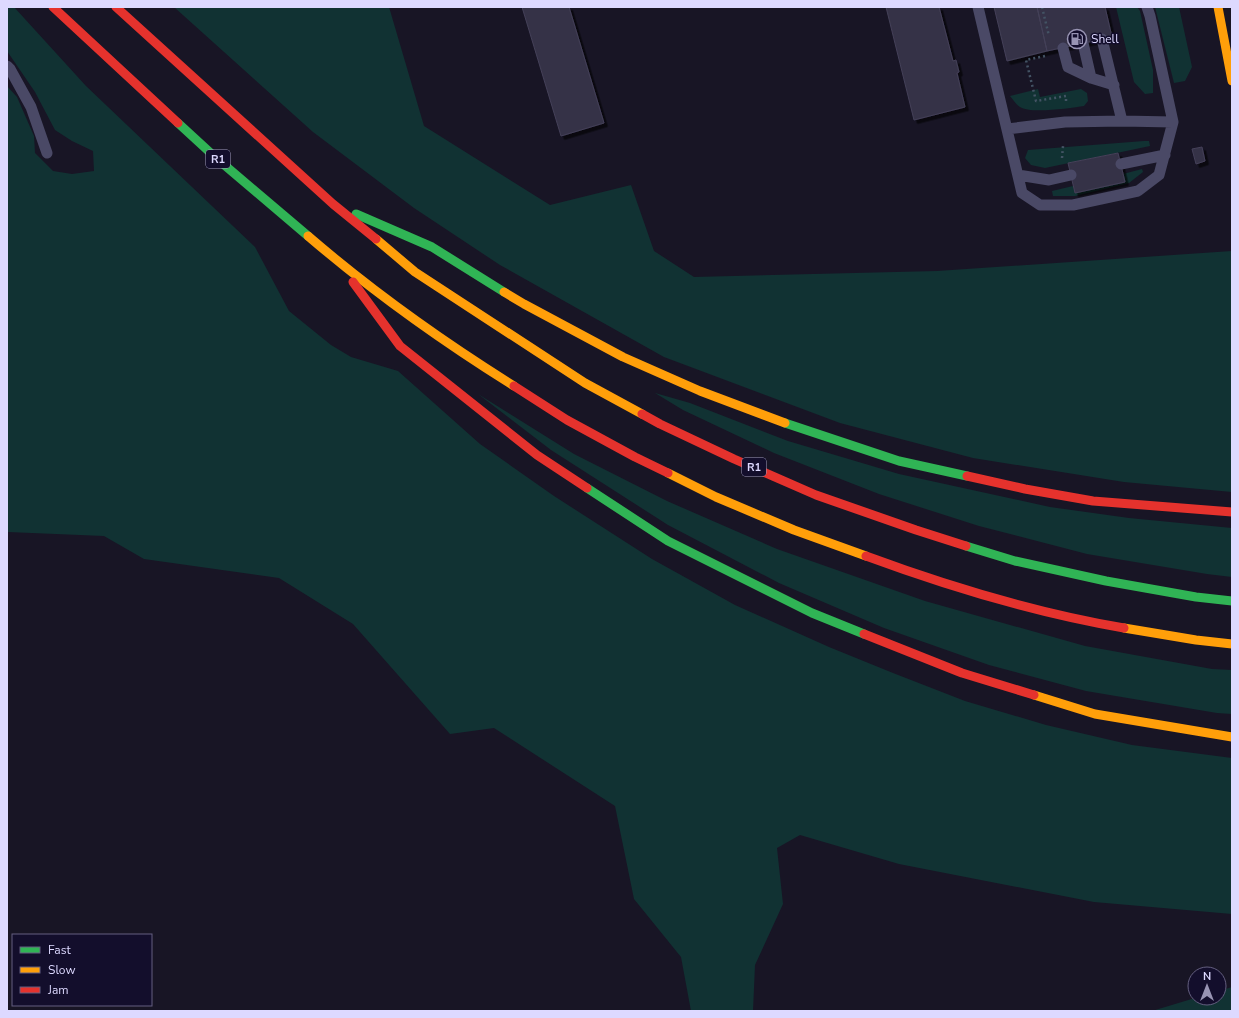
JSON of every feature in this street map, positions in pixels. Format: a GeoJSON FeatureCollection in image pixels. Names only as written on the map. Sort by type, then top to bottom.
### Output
{"type":"FeatureCollection","features":[{"type":"Feature","properties":{"kind":"main road","name":"R1"},"geometry":{"type":"LineString","coordinates":[[53,7],[215,157],[337,260],[396,306],[457,349],[567,420],[636,457],[723,500],[794,530],[901,569],[1004,601],[1100,624],[1196,640],[1232,644]]}},
{"type":"Feature","properties":{"kind":"main road","name":"R1"},"geometry":{"type":"LineString","coordinates":[[116,7],[333,204],[415,272],[585,383],[660,424],[734,459],[816,495],[916,530],[1015,561],[1114,582],[1196,597],[1232,601]]}},
{"type":"Feature","properties":{"kind":"main road"},"geometry":{"type":"LineString","coordinates":[[1218,7],[1232,81]]}},
{"type":"Feature","properties":{"kind":"main road"},"geometry":{"type":"LineString","coordinates":[[333,204],[432,247],[524,304],[623,357],[700,392],[788,425],[899,460],[1025,489],[1093,500],[1158,507],[1232,512]]}},
{"type":"Feature","properties":{"kind":"main road"},"geometry":{"type":"LineString","coordinates":[[337,260],[400,346],[537,455],[668,540],[812,613],[962,673],[1095,714],[1232,737]]}},
{"type":"Feature","properties":{"kind":"lane"},"geometry":{"type":"LineString","coordinates":[[978,7],[1022,193],[1040,204],[1073,205],[1138,192],[1159,175],[1173,122],[1147,7]]}},
{"type":"Feature","properties":{"kind":"lane"},"geometry":{"type":"LineString","coordinates":[[1102,39],[1122,121]]}},
{"type":"Feature","properties":{"kind":"lane"},"geometry":{"type":"LineString","coordinates":[[1083,43],[1091,78]]}},
{"type":"Feature","properties":{"kind":"lane"},"geometry":{"type":"LineString","coordinates":[[1063,48],[1068,67],[1091,78],[1114,85]]}},
{"type":"Feature","properties":{"kind":"lane"},"geometry":{"type":"LineString","coordinates":[[7,66],[31,107],[47,153]]}},
{"type":"Feature","properties":{"kind":"lane"},"geometry":{"type":"LineString","coordinates":[[1008,129],[1065,122],[1173,122]]}},
{"type":"Feature","properties":{"kind":"lane"},"geometry":{"type":"LineString","coordinates":[[1121,164],[1165,155]]}},
{"type":"Feature","properties":{"kind":"lane"},"geometry":{"type":"LineString","coordinates":[[1018,175],[1049,180],[1071,175]]}},
{"type":"Feature","properties":{"kind":"path"},"geometry":{"type":"LineString","coordinates":[[1042,7],[1050,40]]}},
{"type":"Feature","properties":{"kind":"path"},"geometry":{"type":"LineString","coordinates":[[1047,55],[1026,60],[1036,101],[1066,96],[1066,109]]}},
{"type":"Feature","properties":{"kind":"green space"},"geometry":{"type":"Polygon","coordinates":[[[7,7],[14,7],[86,86],[255,247],[289,311],[331,345],[351,357],[398,371],[480,444],[554,496],[652,559],[735,605],[829,647],[965,701],[1046,725],[1132,745],[1232,758],[1232,914],[1094,902],[899,864],[800,835],[777,848],[783,904],[755,965],[753,1011],[691,1011],[681,957],[634,899],[615,806],[494,728],[450,734],[353,624],[279,578],[144,559],[104,536],[8,532],[7,537],[7,86],[17,97],[34,136],[35,153],[53,171],[72,174],[94,171],[93,151],[72,141],[55,130],[35,92],[7,51],[7,7]]]}},
{"type":"Feature","properties":{"kind":"green space"},"geometry":{"type":"Polygon","coordinates":[[[174,7],[389,7],[424,126],[550,205],[631,185],[654,251],[694,277],[937,271],[1232,251],[1232,492],[1124,482],[973,458],[840,423],[664,357],[500,265],[414,208],[313,132],[174,7]]]}},
{"type":"Feature","properties":{"kind":"green space"},"geometry":{"type":"Polygon","coordinates":[[[1116,7],[1137,7],[1140,11],[1153,70],[1153,93],[1145,94],[1134,82],[1116,7]]]}},
{"type":"Feature","properties":{"kind":"green space"},"geometry":{"type":"Polygon","coordinates":[[[1155,7],[1179,7],[1192,67],[1185,81],[1174,83],[1155,7]]]}},
{"type":"Feature","properties":{"kind":"green space"},"geometry":{"type":"Polygon","coordinates":[[[1038,89],[1040,97],[1081,89],[1087,93],[1088,101],[1084,106],[1051,110],[1032,110],[1020,107],[1010,96],[1038,89]]]}},
{"type":"Feature","properties":{"kind":"green space"},"geometry":{"type":"Polygon","coordinates":[[[1149,141],[1150,146],[1045,168],[1031,165],[1025,158],[1028,150],[1149,141]]]}},
{"type":"Feature","properties":{"kind":"green space"},"geometry":{"type":"Polygon","coordinates":[[[1142,169],[1143,172],[1129,183],[1075,196],[1053,196],[1052,191],[1073,186],[1075,193],[1124,182],[1123,174],[1142,169]]]}},
{"type":"Feature","properties":{"kind":"green space"},"geometry":{"type":"Polygon","coordinates":[[[655,393],[690,403],[788,441],[899,474],[1050,507],[1129,518],[1232,528],[1232,577],[1087,554],[979,526],[879,494],[774,453],[683,410],[655,393]]]}},
{"type":"Feature","properties":{"kind":"green space"},"geometry":{"type":"Polygon","coordinates":[[[478,394],[574,454],[667,501],[777,549],[925,601],[1085,646],[1212,669],[1232,670],[1232,714],[1217,713],[1086,691],[989,665],[884,628],[779,583],[668,525],[551,450],[478,394]]]}},
{"type":"Feature","properties":{"kind":"green space"},"geometry":{"type":"Polygon","coordinates":[[[1232,987],[1232,1011],[1152,1011],[1187,1000],[1187,1006],[1227,1006],[1227,989],[1232,987]]]}},
{"type":"Feature","properties":{"kind":"building"},"geometry":{"type":"Polygon","coordinates":[[[522,7],[569,7],[604,123],[561,136],[522,7]]]}},
{"type":"Feature","properties":{"kind":"building"},"geometry":{"type":"Polygon","coordinates":[[[886,7],[939,7],[953,61],[956,60],[959,72],[957,73],[965,107],[914,120],[886,7]]]}},
{"type":"Feature","properties":{"kind":"building"},"geometry":{"type":"Polygon","coordinates":[[[994,7],[1037,7],[1047,51],[1007,61],[994,7]]]}},
{"type":"Feature","properties":{"kind":"building"},"geometry":{"type":"Polygon","coordinates":[[[1037,7],[1105,7],[1112,37],[1047,51],[1037,7]]]}},
{"type":"Feature","properties":{"kind":"building"},"geometry":{"type":"Polygon","coordinates":[[[1202,147],[1205,161],[1196,164],[1192,149],[1202,147]]]}},
{"type":"Feature","properties":{"kind":"building"},"geometry":{"type":"Polygon","coordinates":[[[1118,153],[1125,182],[1075,193],[1068,163],[1118,153]]]}},
{"type":"Feature","properties":{"kind":"traffic: fast"},"geometry":{"type":"LineString","coordinates":[[178,123],[215,157],[308,236]]}},
{"type":"Feature","properties":{"kind":"traffic: fast"},"geometry":{"type":"LineString","coordinates":[[356,214],[432,247],[504,292]]}},
{"type":"Feature","properties":{"kind":"traffic: fast"},"geometry":{"type":"LineString","coordinates":[[785,423],[899,461],[967,476]]}},
{"type":"Feature","properties":{"kind":"traffic: fast"},"geometry":{"type":"LineString","coordinates":[[587,488],[668,541],[812,613],[864,634]]}},
{"type":"Feature","properties":{"kind":"traffic: fast"},"geometry":{"type":"LineString","coordinates":[[966,546],[1015,561],[1106,581],[1196,597],[1232,601]]}},
{"type":"Feature","properties":{"kind":"traffic: slow"},"geometry":{"type":"LineString","coordinates":[[1218,7],[1232,81]]}},
{"type":"Feature","properties":{"kind":"traffic: slow"},"geometry":{"type":"LineString","coordinates":[[308,236],[382,296],[408,315],[514,386]]}},
{"type":"Feature","properties":{"kind":"traffic: slow"},"geometry":{"type":"LineString","coordinates":[[376,239],[415,272],[585,383],[642,414]]}},
{"type":"Feature","properties":{"kind":"traffic: slow"},"geometry":{"type":"LineString","coordinates":[[504,292],[623,357],[700,391],[785,423]]}},
{"type":"Feature","properties":{"kind":"traffic: slow"},"geometry":{"type":"LineString","coordinates":[[668,473],[716,497],[794,530],[866,556]]}},
{"type":"Feature","properties":{"kind":"traffic: slow"},"geometry":{"type":"LineString","coordinates":[[1124,628],[1196,640],[1232,644]]}},
{"type":"Feature","properties":{"kind":"traffic: slow"},"geometry":{"type":"LineString","coordinates":[[1034,695],[1095,714],[1232,737]]}},
{"type":"Feature","properties":{"kind":"traffic: jam"},"geometry":{"type":"LineString","coordinates":[[53,7],[178,123]]}},
{"type":"Feature","properties":{"kind":"traffic: jam"},"geometry":{"type":"LineString","coordinates":[[116,7],[333,204],[376,239]]}},
{"type":"Feature","properties":{"kind":"traffic: jam"},"geometry":{"type":"LineString","coordinates":[[353,282],[400,346],[537,455],[587,488]]}},
{"type":"Feature","properties":{"kind":"traffic: jam"},"geometry":{"type":"LineString","coordinates":[[514,386],[567,420],[668,473]]}},
{"type":"Feature","properties":{"kind":"traffic: jam"},"geometry":{"type":"LineString","coordinates":[[642,414],[734,459],[816,495],[966,546]]}},
{"type":"Feature","properties":{"kind":"traffic: jam"},"geometry":{"type":"LineString","coordinates":[[967,476],[1025,489],[1093,501],[1232,512]]}},
{"type":"Feature","properties":{"kind":"traffic: jam"},"geometry":{"type":"LineString","coordinates":[[866,556],[929,578],[1026,607],[1124,628]]}},
{"type":"Feature","properties":{"kind":"traffic: jam"},"geometry":{"type":"LineString","coordinates":[[864,634],[962,673],[1034,695]]}},
{"type":"Feature","properties":{"kind":"place","name":"Shell"},"geometry":{"type":"Point","coordinates":[1077,39]}}]}
